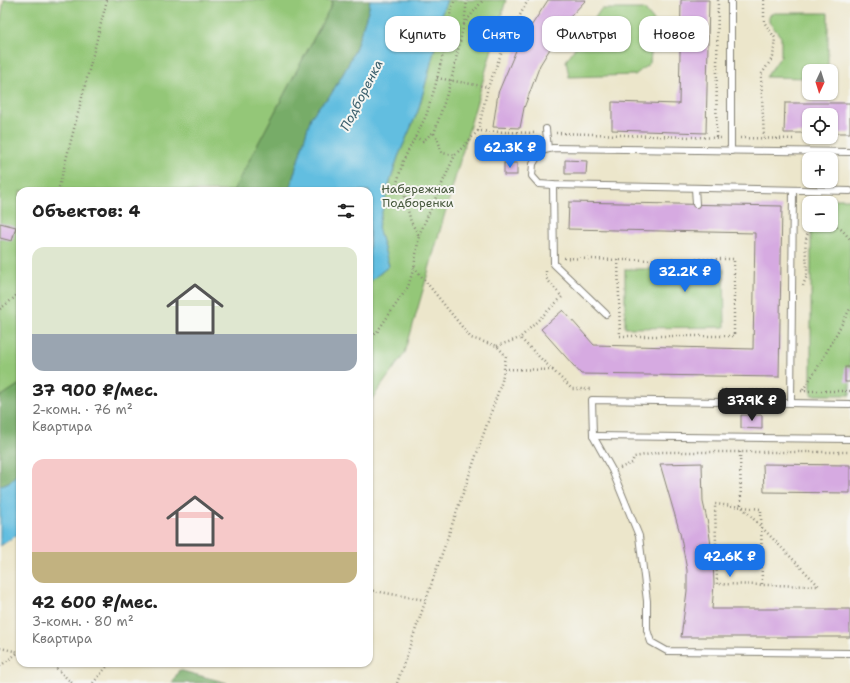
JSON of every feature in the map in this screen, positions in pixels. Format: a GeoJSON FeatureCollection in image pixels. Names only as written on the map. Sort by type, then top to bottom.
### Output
{"type":"FeatureCollection","features":[{"type":"Feature","properties":{"kind":"lane"},"geometry":{"type":"LineString","coordinates":[[731,0],[731,151]]}},
{"type":"Feature","properties":{"kind":"lane"},"geometry":{"type":"LineString","coordinates":[[546,131],[548,149]]}},
{"type":"Feature","properties":{"kind":"lane"},"geometry":{"type":"LineString","coordinates":[[850,152],[553,148],[541,151],[533,164],[532,176],[539,184],[553,185],[850,191]]}},
{"type":"Feature","properties":{"kind":"lane"},"geometry":{"type":"LineString","coordinates":[[553,185],[554,264],[606,314]]}},
{"type":"Feature","properties":{"kind":"lane"},"geometry":{"type":"LineString","coordinates":[[695,188],[696,204]]}},
{"type":"Feature","properties":{"kind":"lane"},"geometry":{"type":"LineString","coordinates":[[791,403],[793,190]]}},
{"type":"Feature","properties":{"kind":"lane"},"geometry":{"type":"LineString","coordinates":[[850,404],[592,400],[593,436],[612,470],[639,536],[647,602],[647,630],[651,642],[667,651],[850,653]]}},
{"type":"Feature","properties":{"kind":"lane"},"geometry":{"type":"LineString","coordinates":[[593,436],[850,439]]}},
{"type":"Feature","properties":{"kind":"path"},"geometry":{"type":"LineString","coordinates":[[59,187],[107,0]]}},
{"type":"Feature","properties":{"kind":"path"},"geometry":{"type":"LineString","coordinates":[[419,236],[411,222],[404,194],[396,188],[403,161],[426,116],[447,37],[451,9],[455,0]]}},
{"type":"Feature","properties":{"kind":"path"},"geometry":{"type":"LineString","coordinates":[[434,134],[451,80],[464,24],[467,0]]}},
{"type":"Feature","properties":{"kind":"path"},"geometry":{"type":"LineString","coordinates":[[464,24],[483,0]]}},
{"type":"Feature","properties":{"kind":"path"},"geometry":{"type":"LineString","coordinates":[[373,336],[408,287],[414,267],[419,236],[455,155],[478,131],[488,87],[505,44],[528,0]]}},
{"type":"Feature","properties":{"kind":"path"},"geometry":{"type":"LineString","coordinates":[[716,137],[718,0]]}},
{"type":"Feature","properties":{"kind":"path"},"geometry":{"type":"LineString","coordinates":[[764,0],[764,22],[775,38],[773,57],[761,75],[764,139]]}},
{"type":"Feature","properties":{"kind":"path"},"geometry":{"type":"LineString","coordinates":[[437,78],[488,87]]}},
{"type":"Feature","properties":{"kind":"path"},"geometry":{"type":"LineString","coordinates":[[478,131],[546,131],[802,140]]}},
{"type":"Feature","properties":{"kind":"path"},"geometry":{"type":"LineString","coordinates":[[415,137],[423,141],[432,132],[434,134]]}},
{"type":"Feature","properties":{"kind":"path"},"geometry":{"type":"LineString","coordinates":[[434,134],[438,140],[442,154],[455,155]]}},
{"type":"Feature","properties":{"kind":"path"},"geometry":{"type":"LineString","coordinates":[[838,227],[850,239]]}},
{"type":"Feature","properties":{"kind":"path"},"geometry":{"type":"LineString","coordinates":[[564,258],[618,260],[734,259],[734,336],[620,336],[618,260]]}},
{"type":"Feature","properties":{"kind":"path"},"geometry":{"type":"LineString","coordinates":[[497,346],[520,338],[562,297],[546,278],[546,264]]}},
{"type":"Feature","properties":{"kind":"path"},"geometry":{"type":"LineString","coordinates":[[397,683],[502,381],[506,356],[497,346],[471,338],[414,267]]}},
{"type":"Feature","properties":{"kind":"path"},"geometry":{"type":"LineString","coordinates":[[0,308],[16,296]]}},
{"type":"Feature","properties":{"kind":"path"},"geometry":{"type":"LineString","coordinates":[[803,391],[850,308]]}},
{"type":"Feature","properties":{"kind":"path"},"geometry":{"type":"LineString","coordinates":[[520,338],[572,389]]}},
{"type":"Feature","properties":{"kind":"path"},"geometry":{"type":"LineString","coordinates":[[504,369],[553,370]]}},
{"type":"Feature","properties":{"kind":"path"},"geometry":{"type":"LineString","coordinates":[[612,470],[632,463],[634,457],[661,452],[850,452]]}},
{"type":"Feature","properties":{"kind":"path"},"geometry":{"type":"LineString","coordinates":[[740,452],[741,506],[762,528],[819,586],[762,585],[717,584],[715,504],[741,506],[761,509],[762,528],[762,585]]}},
{"type":"Feature","properties":{"kind":"path"},"geometry":{"type":"LineString","coordinates":[[373,591],[426,600]]}},
{"type":"Feature","properties":{"kind":"path"},"geometry":{"type":"LineString","coordinates":[[0,648],[16,650]]}},
{"type":"Feature","properties":{"kind":"path"},"geometry":{"type":"LineString","coordinates":[[0,666],[16,654]]}},
{"type":"Feature","properties":{"kind":"path"},"geometry":{"type":"LineString","coordinates":[[55,667],[72,683]]}},
{"type":"Feature","properties":{"kind":"path"},"geometry":{"type":"LineString","coordinates":[[93,683],[107,667]]}},
{"type":"Feature","properties":{"kind":"green space"},"geometry":{"type":"Polygon","coordinates":[[[4,0],[332,0],[332,4],[235,187],[16,187],[16,387],[0,397],[0,25],[4,0]]]}},
{"type":"Feature","properties":{"kind":"green space"},"geometry":{"type":"Polygon","coordinates":[[[332,0],[370,0],[369,8],[356,47],[347,67],[330,96],[321,104],[311,117],[290,187],[235,187],[332,4],[332,0]]]}},
{"type":"Feature","properties":{"kind":"green space","name":"Набережная Подборенки"},"geometry":{"type":"Polygon","coordinates":[[[447,0],[506,0],[501,16],[468,16],[468,52],[491,52],[405,353],[373,397],[373,279],[389,266],[378,227],[398,157],[418,111],[434,52],[460,52],[460,16],[441,16],[447,0]]]}},
{"type":"Feature","properties":{"kind":"green space"},"geometry":{"type":"Polygon","coordinates":[[[601,9],[644,9],[650,16],[639,16],[639,52],[651,52],[650,63],[635,75],[569,77],[566,61],[572,52],[631,52],[631,16],[596,16],[601,9]]]}},
{"type":"Feature","properties":{"kind":"green space"},"geometry":{"type":"Polygon","coordinates":[[[774,13],[828,13],[828,64],[802,64],[802,78],[766,77],[781,56],[781,37],[769,22],[769,15],[774,13]]]}},
{"type":"Feature","properties":{"kind":"green space"},"geometry":{"type":"Polygon","coordinates":[[[838,199],[850,199],[850,395],[811,395],[811,232],[838,232],[838,199]]]}},
{"type":"Feature","properties":{"kind":"green space"},"geometry":{"type":"Polygon","coordinates":[[[625,269],[724,269],[725,327],[625,328],[625,269]]]}},
{"type":"Feature","properties":{"kind":"green space"},"geometry":{"type":"Polygon","coordinates":[[[16,387],[16,475],[11,481],[0,486],[0,397],[16,387]]]}},
{"type":"Feature","properties":{"kind":"green space"},"geometry":{"type":"Polygon","coordinates":[[[179,670],[227,683],[172,683],[179,670]]]}},
{"type":"Feature","properties":{"kind":"water","name":"Подборенка"},"geometry":{"type":"Polygon","coordinates":[[[370,0],[447,0],[441,16],[385,16],[385,52],[434,52],[418,111],[398,157],[378,227],[389,266],[373,279],[373,187],[290,187],[311,117],[321,104],[330,96],[347,67],[356,47],[369,8],[370,0]]]}},
{"type":"Feature","properties":{"kind":"water"},"geometry":{"type":"Polygon","coordinates":[[[16,475],[16,536],[0,546],[0,486],[11,481],[16,475]]]}},
{"type":"Feature","properties":{"kind":"building"},"geometry":{"type":"Polygon","coordinates":[[[548,0],[586,0],[571,16],[542,16],[542,52],[548,52],[540,65],[524,108],[520,128],[493,127],[498,93],[515,52],[534,52],[534,22],[548,0]]]}},
{"type":"Feature","properties":{"kind":"building"},"geometry":{"type":"Polygon","coordinates":[[[681,0],[709,0],[709,16],[681,16],[681,0]]]}},
{"type":"Feature","properties":{"kind":"building"},"geometry":{"type":"Polygon","coordinates":[[[680,52],[708,52],[706,133],[612,130],[612,102],[679,104],[680,52]]]}},
{"type":"Feature","properties":{"kind":"building"},"geometry":{"type":"Polygon","coordinates":[[[785,103],[850,103],[850,133],[838,133],[838,108],[802,108],[802,133],[784,133],[785,103]]]}},
{"type":"Feature","properties":{"kind":"building"},"geometry":{"type":"Polygon","coordinates":[[[565,160],[587,161],[586,174],[565,174],[565,160]]]}},
{"type":"Feature","properties":{"kind":"building"},"geometry":{"type":"Polygon","coordinates":[[[504,163],[517,163],[517,175],[504,175],[504,163]]]}},
{"type":"Feature","properties":{"kind":"building"},"geometry":{"type":"Polygon","coordinates":[[[569,202],[782,206],[779,377],[581,374],[541,329],[563,310],[594,345],[753,349],[755,233],[568,229],[569,202]]]}},
{"type":"Feature","properties":{"kind":"building"},"geometry":{"type":"Polygon","coordinates":[[[0,223],[16,227],[12,241],[0,238],[0,223]]]}},
{"type":"Feature","properties":{"kind":"building"},"geometry":{"type":"Polygon","coordinates":[[[845,367],[850,367],[850,382],[845,382],[845,367]]]}},
{"type":"Feature","properties":{"kind":"building"},"geometry":{"type":"Polygon","coordinates":[[[741,415],[762,415],[762,429],[741,428],[741,415]]]}},
{"type":"Feature","properties":{"kind":"building"},"geometry":{"type":"Polygon","coordinates":[[[702,463],[703,502],[713,560],[714,584],[712,609],[850,609],[850,637],[681,637],[687,591],[687,570],[680,533],[660,464],[702,463]]]}},
{"type":"Feature","properties":{"kind":"building"},"geometry":{"type":"Polygon","coordinates":[[[763,464],[850,465],[850,493],[764,492],[763,464]]]}}]}
